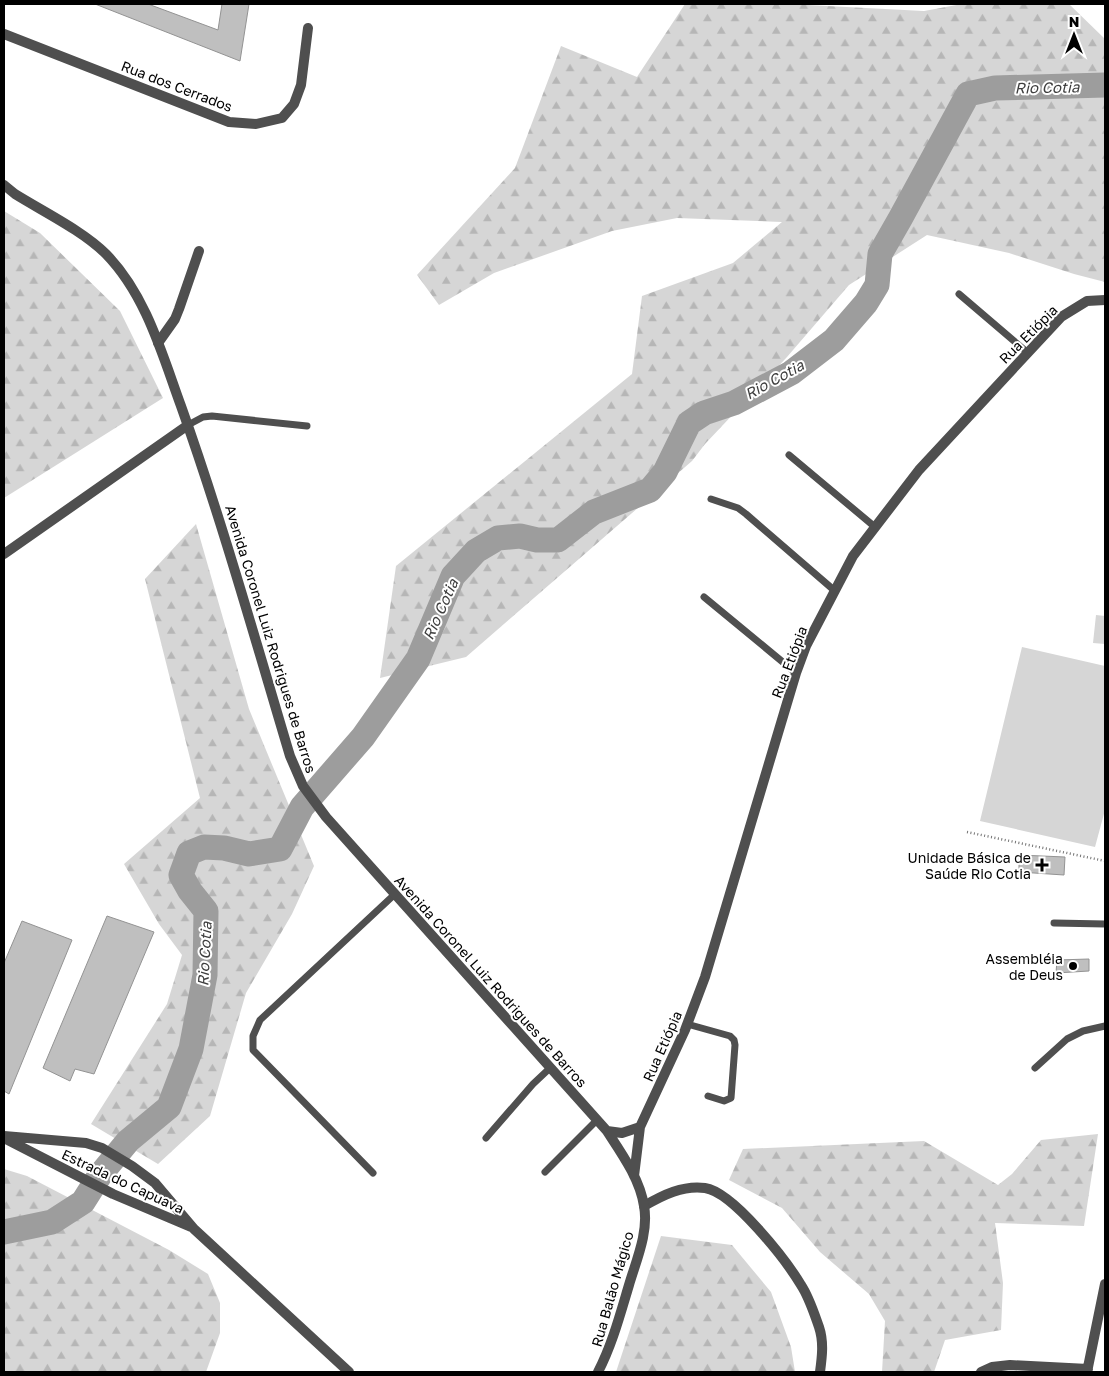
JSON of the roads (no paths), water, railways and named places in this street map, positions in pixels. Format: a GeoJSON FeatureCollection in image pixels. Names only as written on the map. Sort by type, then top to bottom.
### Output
{"type":"FeatureCollection","features":[{"type":"Feature","properties":{"kind":"street","name":"Rua dos Cerrados"},"geometry":{"type":"LineString","coordinates":[[4,34],[229,122],[256,124],[282,118],[294,104],[301,85],[308,28]]}},
{"type":"Feature","properties":{"kind":"street","name":"Avenida Coronel Luiz Rodrigues de Barros"},"geometry":{"type":"LineString","coordinates":[[4,185],[15,194],[90,240],[107,255],[127,281],[146,314],[188,425],[214,501],[290,756],[303,786],[326,817],[607,1131],[634,1176],[644,1206]]}},
{"type":"Feature","properties":{"kind":"street"},"geometry":{"type":"LineString","coordinates":[[158,343],[179,309],[199,251]]}},
{"type":"Feature","properties":{"kind":"street","name":"Rua Etiópia"},"geometry":{"type":"LineString","coordinates":[[634,1176],[640,1128],[687,1024],[705,977],[796,673],[806,646],[853,556],[919,470],[1061,317],[1087,301],[1105,300]]}},
{"type":"Feature","properties":{"kind":"street"},"geometry":{"type":"LineString","coordinates":[[4,554],[188,425]]}},
{"type":"Feature","properties":{"kind":"street"},"geometry":{"type":"LineString","coordinates":[[607,1131],[622,1133],[640,1128]]}},
{"type":"Feature","properties":{"kind":"street","name":"Estrada do Capuava"},"geometry":{"type":"LineString","coordinates":[[4,1137],[72,1141],[102,1148],[155,1182],[194,1228]]}},
{"type":"Feature","properties":{"kind":"street","name":"Estrada do Capuava"},"geometry":{"type":"LineString","coordinates":[[4,1137],[113,1194],[194,1228]]}},
{"type":"Feature","properties":{"kind":"street"},"geometry":{"type":"LineString","coordinates":[[644,1206],[664,1195],[688,1188],[707,1188],[724,1196],[758,1228],[801,1284],[811,1305],[820,1328],[823,1348],[820,1372]]}},
{"type":"Feature","properties":{"kind":"street","name":"Rua Balão Mágico"},"geometry":{"type":"LineString","coordinates":[[598,1372],[607,1356],[642,1240],[644,1206]]}},
{"type":"Feature","properties":{"kind":"street"},"geometry":{"type":"LineString","coordinates":[[194,1228],[349,1372]]}},
{"type":"Feature","properties":{"kind":"street"},"geometry":{"type":"LineString","coordinates":[[982,1372],[992,1366],[1010,1365],[1088,1371],[1101,1321],[1105,1284]]}},
{"type":"Feature","properties":{"kind":"lane"},"geometry":{"type":"LineString","coordinates":[[959,294],[1028,353]]}},
{"type":"Feature","properties":{"kind":"lane"},"geometry":{"type":"LineString","coordinates":[[188,425],[204,417],[212,416],[307,426]]}},
{"type":"Feature","properties":{"kind":"lane"},"geometry":{"type":"LineString","coordinates":[[789,455],[876,527]]}},
{"type":"Feature","properties":{"kind":"lane"},"geometry":{"type":"LineString","coordinates":[[711,499],[738,508],[835,591]]}},
{"type":"Feature","properties":{"kind":"lane"},"geometry":{"type":"LineString","coordinates":[[704,597],[796,673]]}},
{"type":"Feature","properties":{"kind":"lane"},"geometry":{"type":"LineString","coordinates":[[373,1173],[253,1050],[253,1036],[260,1020],[395,894]]}},
{"type":"Feature","properties":{"kind":"lane"},"geometry":{"type":"LineString","coordinates":[[1054,923],[1105,924]]}},
{"type":"Feature","properties":{"kind":"lane"},"geometry":{"type":"LineString","coordinates":[[687,1024],[730,1036],[734,1040],[730,1098],[724,1101],[708,1096]]}},
{"type":"Feature","properties":{"kind":"lane"},"geometry":{"type":"LineString","coordinates":[[1035,1068],[1068,1039],[1083,1031],[1105,1026]]}},
{"type":"Feature","properties":{"kind":"lane"},"geometry":{"type":"LineString","coordinates":[[486,1138],[533,1084],[550,1068]]}},
{"type":"Feature","properties":{"kind":"lane"},"geometry":{"type":"LineString","coordinates":[[545,1172],[597,1120]]}},
{"type":"Feature","properties":{"kind":"waterway","name":"Rio Cotia"},"geometry":{"type":"LineString","coordinates":[[4,1232],[52,1222],[83,1202],[100,1175],[128,1141],[169,1107],[191,1049],[205,975],[206,911],[190,891],[181,875],[189,853],[204,847],[224,848],[249,854],[280,849],[302,807],[363,737],[418,659],[453,576],[476,551],[498,538],[520,536],[537,540],[558,540],[594,512],[650,490],[665,472],[689,423],[704,413],[734,403],[791,373],[834,340],[866,303],[877,285],[880,254],[968,94],[995,88],[1105,85]]}},
{"type":"Feature","properties":{"kind":"place","name":"Unidade Básica de Saúde Rio Cotia"},"geometry":{"type":"Point","coordinates":[1042,865]}},
{"type":"Feature","properties":{"kind":"place","name":"Assembléia de Deus"},"geometry":{"type":"Point","coordinates":[1073,966]}}]}
